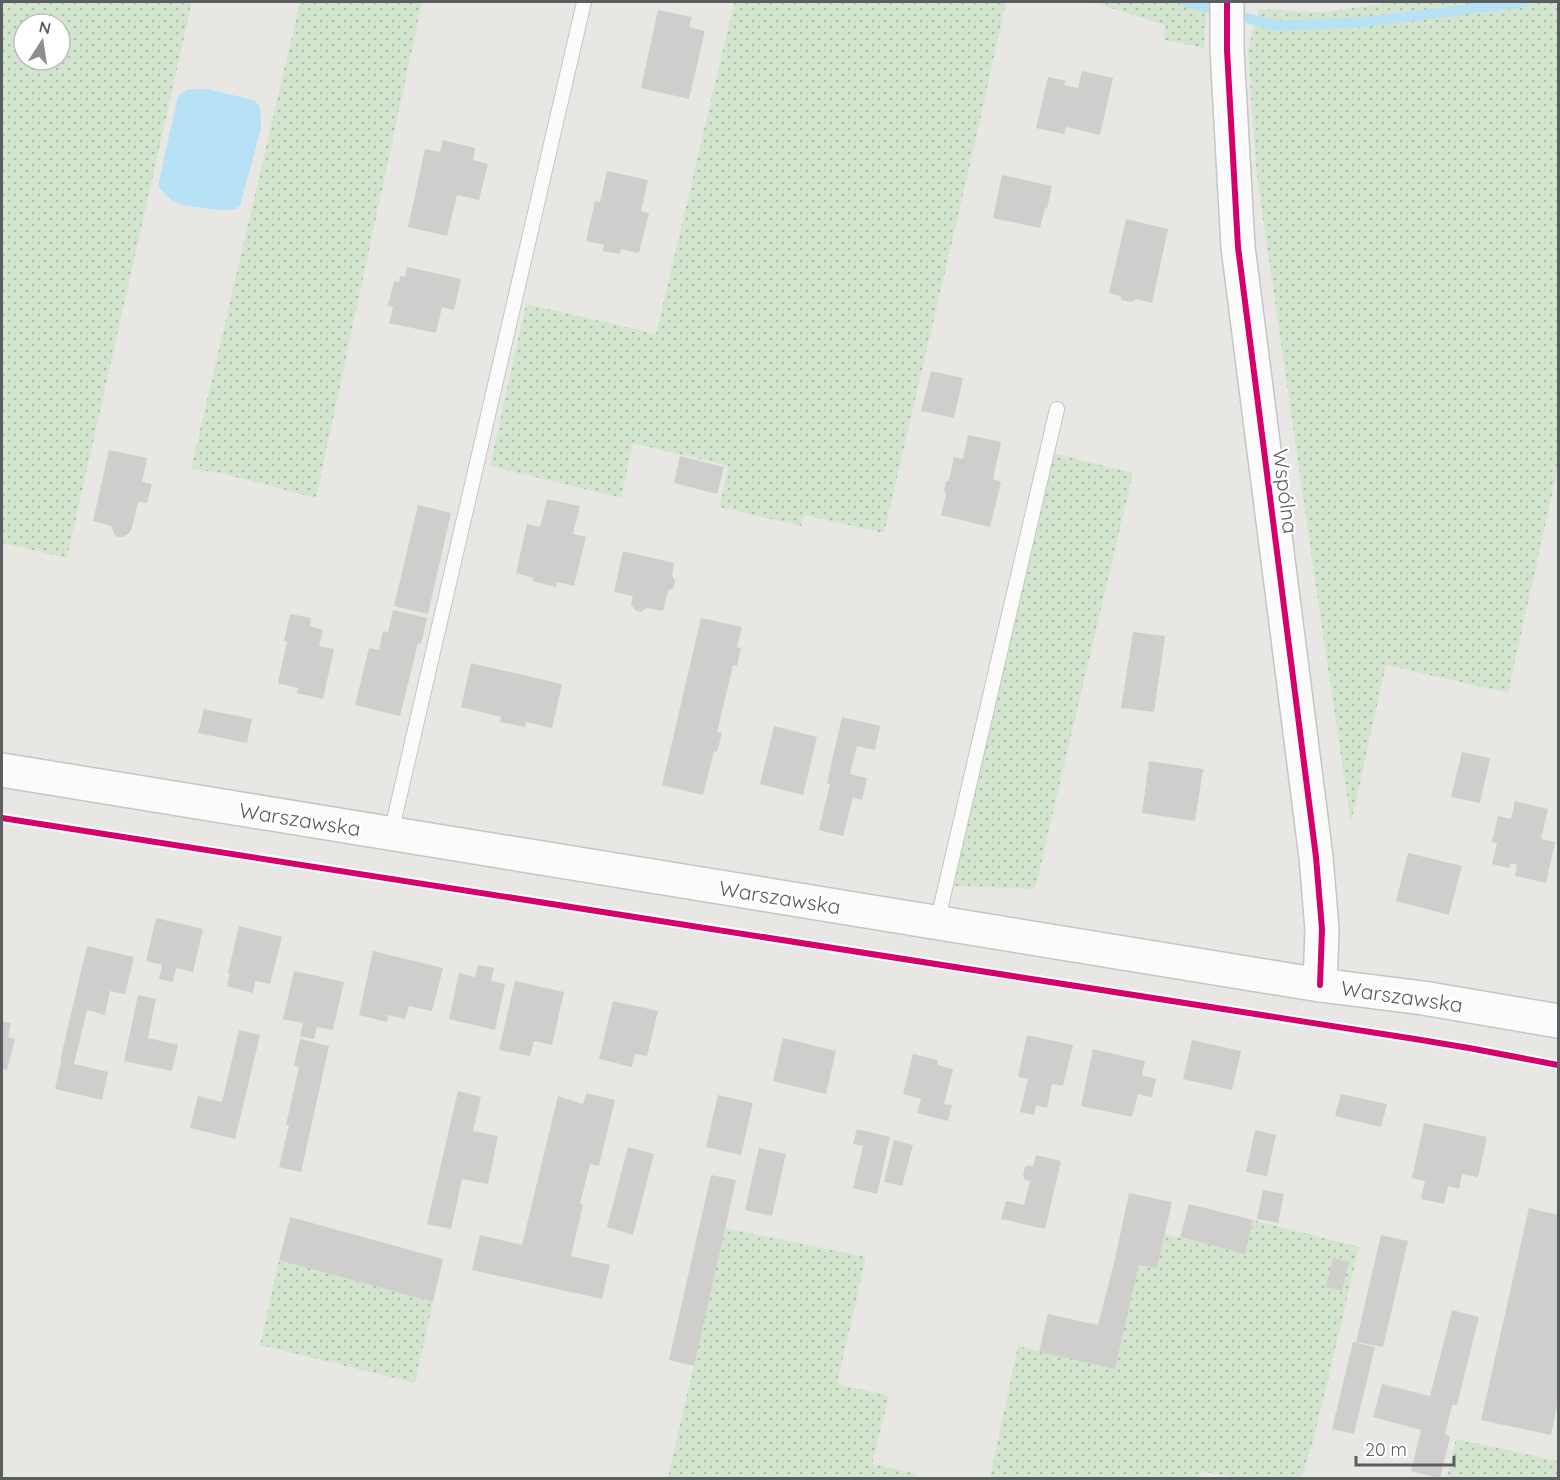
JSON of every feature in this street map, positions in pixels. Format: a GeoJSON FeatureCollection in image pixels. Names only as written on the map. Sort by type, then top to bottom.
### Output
{"type":"FeatureCollection","features":[{"type":"Feature","properties":{"kind":"main road","name":"Wspólna"},"geometry":{"type":"LineString","coordinates":[[1227,2],[1227,50],[1238,247],[1316,857],[1322,929],[1320,985]]}},
{"type":"Feature","properties":{"kind":"main road","name":"Warszawska"},"geometry":{"type":"LineString","coordinates":[[2,770],[1320,985],[1423,998],[1558,1022]]}},
{"type":"Feature","properties":{"kind":"lane"},"geometry":{"type":"LineString","coordinates":[[391,833],[584,2]]}},
{"type":"Feature","properties":{"kind":"lane"},"geometry":{"type":"LineString","coordinates":[[937,923],[1057,409]]}},
{"type":"Feature","properties":{"kind":"green space"},"geometry":{"type":"Polygon","coordinates":[[[2,2],[192,2],[67,558],[2,543],[2,2]]]}},
{"type":"Feature","properties":{"kind":"green space"},"geometry":{"type":"Polygon","coordinates":[[[300,2],[422,2],[316,498],[221,473],[191,469],[300,2]]]}},
{"type":"Feature","properties":{"kind":"green space"},"geometry":{"type":"Polygon","coordinates":[[[730,2],[1006,2],[884,533],[804,515],[801,526],[719,507],[729,466],[633,443],[621,498],[490,466],[526,304],[656,334],[734,3],[730,2]]]}},
{"type":"Feature","properties":{"kind":"green space"},"geometry":{"type":"Polygon","coordinates":[[[1092,2],[1207,2],[1204,48],[1164,40],[1165,25],[1092,2]]]}},
{"type":"Feature","properties":{"kind":"green space"},"geometry":{"type":"Polygon","coordinates":[[[1394,2],[1558,2],[1558,467],[1508,693],[1386,665],[1351,823],[1256,169],[1248,50],[1259,9],[1325,12],[1394,2]]]}},
{"type":"Feature","properties":{"kind":"green space"},"geometry":{"type":"Polygon","coordinates":[[[1053,453],[1133,473],[1035,889],[952,886],[1053,453]]]}},
{"type":"Feature","properties":{"kind":"green space"},"geometry":{"type":"Polygon","coordinates":[[[1253,1220],[1359,1247],[1314,1438],[1301,1478],[1234,1478],[1201,1471],[1198,1478],[990,1478],[1018,1346],[1115,1369],[1139,1264],[1157,1268],[1165,1234],[1245,1253],[1253,1220]]]}},
{"type":"Feature","properties":{"kind":"green space"},"geometry":{"type":"Polygon","coordinates":[[[725,1228],[866,1257],[837,1384],[889,1396],[872,1464],[917,1474],[915,1478],[668,1478],[725,1228]]]}},
{"type":"Feature","properties":{"kind":"green space"},"geometry":{"type":"Polygon","coordinates":[[[279,1260],[433,1302],[415,1383],[260,1345],[279,1260]]]}},
{"type":"Feature","properties":{"kind":"green space"},"geometry":{"type":"Polygon","coordinates":[[[1456,1439],[1558,1461],[1558,1478],[1447,1478],[1456,1439]]]}},
{"type":"Feature","properties":{"kind":"water"},"geometry":{"type":"Polygon","coordinates":[[[188,89],[206,89],[254,100],[260,107],[261,128],[240,206],[233,210],[183,205],[170,199],[158,186],[178,96],[188,89]]]}},
{"type":"Feature","properties":{"kind":"building"},"geometry":{"type":"Polygon","coordinates":[[[658,10],[692,17],[689,27],[705,31],[689,99],[641,88],[658,10]]]}},
{"type":"Feature","properties":{"kind":"building"},"geometry":{"type":"Polygon","coordinates":[[[1082,71],[1113,78],[1100,135],[1066,127],[1064,134],[1036,128],[1048,77],[1066,81],[1064,85],[1078,88],[1082,71]]]}},
{"type":"Feature","properties":{"kind":"building"},"geometry":{"type":"Polygon","coordinates":[[[443,140],[475,148],[473,160],[488,164],[479,200],[457,195],[447,236],[408,227],[425,149],[440,152],[443,140]]]}},
{"type":"Feature","properties":{"kind":"building"},"geometry":{"type":"Polygon","coordinates":[[[607,171],[648,180],[641,211],[649,213],[639,253],[621,249],[620,254],[603,251],[604,245],[586,241],[595,201],[600,202],[607,171]]]}},
{"type":"Feature","properties":{"kind":"building"},"geometry":{"type":"Polygon","coordinates":[[[1002,175],[1052,186],[1040,228],[993,218],[1002,175]]]}},
{"type":"Feature","properties":{"kind":"building"},"geometry":{"type":"Polygon","coordinates":[[[1126,219],[1168,229],[1152,303],[1136,299],[1132,302],[1122,300],[1120,296],[1109,293],[1126,219]]]}},
{"type":"Feature","properties":{"kind":"building"},"geometry":{"type":"Polygon","coordinates":[[[407,267],[461,279],[454,310],[442,307],[436,333],[389,323],[393,307],[388,306],[394,281],[399,282],[400,276],[405,277],[407,267]]]}},
{"type":"Feature","properties":{"kind":"building"},"geometry":{"type":"Polygon","coordinates":[[[931,371],[963,378],[954,418],[921,411],[931,371]]]}},
{"type":"Feature","properties":{"kind":"building"},"geometry":{"type":"Polygon","coordinates":[[[968,435],[1001,442],[993,479],[1001,482],[990,527],[941,515],[946,482],[949,480],[954,457],[963,459],[968,435]]]}},
{"type":"Feature","properties":{"kind":"building"},"geometry":{"type":"Polygon","coordinates":[[[109,450],[147,458],[142,482],[152,484],[147,503],[138,502],[132,528],[123,537],[115,535],[111,526],[93,521],[109,450]]]}},
{"type":"Feature","properties":{"kind":"building"},"geometry":{"type":"Polygon","coordinates":[[[680,456],[724,467],[717,494],[674,483],[680,456]]]}},
{"type":"Feature","properties":{"kind":"building"},"geometry":{"type":"Polygon","coordinates":[[[547,499],[580,506],[573,534],[586,537],[574,586],[557,582],[556,587],[532,581],[533,578],[516,573],[527,524],[540,527],[547,499]]]}},
{"type":"Feature","properties":{"kind":"building"},"geometry":{"type":"Polygon","coordinates":[[[418,505],[451,513],[428,614],[394,606],[418,505]]]}},
{"type":"Feature","properties":{"kind":"building"},"geometry":{"type":"Polygon","coordinates":[[[623,551],[674,563],[672,575],[675,581],[674,587],[668,591],[663,611],[647,608],[641,612],[635,610],[631,604],[633,596],[614,592],[623,551]]]}},
{"type":"Feature","properties":{"kind":"building"},"geometry":{"type":"Polygon","coordinates":[[[393,610],[427,618],[421,644],[418,643],[400,716],[355,705],[369,648],[379,650],[383,631],[388,632],[393,610]]]}},
{"type":"Feature","properties":{"kind":"building"},"geometry":{"type":"Polygon","coordinates":[[[290,614],[311,618],[310,626],[323,630],[319,646],[334,649],[323,699],[297,693],[298,688],[278,683],[290,614]]]}},
{"type":"Feature","properties":{"kind":"building"},"geometry":{"type":"Polygon","coordinates":[[[701,618],[742,627],[737,647],[741,648],[737,666],[733,665],[717,732],[722,733],[717,752],[714,751],[703,795],[662,785],[701,618]]]}},
{"type":"Feature","properties":{"kind":"building"},"geometry":{"type":"Polygon","coordinates":[[[1133,632],[1165,636],[1154,712],[1121,708],[1133,632]]]}},
{"type":"Feature","properties":{"kind":"building"},"geometry":{"type":"Polygon","coordinates":[[[471,663],[562,684],[552,728],[526,722],[525,727],[500,722],[501,717],[461,707],[471,663]]]}},
{"type":"Feature","properties":{"kind":"building"},"geometry":{"type":"Polygon","coordinates":[[[204,709],[252,719],[247,743],[198,733],[204,709]]]}},
{"type":"Feature","properties":{"kind":"building"},"geometry":{"type":"Polygon","coordinates":[[[842,717],[880,726],[875,750],[857,746],[850,774],[867,778],[862,800],[853,797],[843,836],[819,830],[842,717]]]}},
{"type":"Feature","properties":{"kind":"building"},"geometry":{"type":"Polygon","coordinates":[[[774,726],[817,737],[803,795],[760,784],[774,726]]]}},
{"type":"Feature","properties":{"kind":"building"},"geometry":{"type":"Polygon","coordinates":[[[1462,752],[1490,758],[1480,803],[1451,797],[1462,752]]]}},
{"type":"Feature","properties":{"kind":"building"},"geometry":{"type":"Polygon","coordinates":[[[1149,761],[1203,769],[1195,821],[1142,813],[1149,761]]]}},
{"type":"Feature","properties":{"kind":"building"},"geometry":{"type":"Polygon","coordinates":[[[1515,801],[1548,809],[1541,839],[1555,842],[1546,883],[1515,876],[1517,865],[1511,863],[1509,868],[1492,864],[1497,843],[1492,842],[1498,816],[1511,819],[1515,801]]]}},
{"type":"Feature","properties":{"kind":"building"},"geometry":{"type":"Polygon","coordinates":[[[1408,853],[1462,866],[1449,915],[1396,901],[1408,853]]]}},
{"type":"Feature","properties":{"kind":"building"},"geometry":{"type":"Polygon","coordinates":[[[156,918],[203,929],[193,972],[176,968],[173,982],[159,979],[162,965],[146,961],[156,918]]]}},
{"type":"Feature","properties":{"kind":"building"},"geometry":{"type":"Polygon","coordinates":[[[239,926],[282,937],[270,984],[255,981],[253,993],[227,986],[239,926]]]}},
{"type":"Feature","properties":{"kind":"building"},"geometry":{"type":"Polygon","coordinates":[[[87,946],[134,957],[125,994],[110,991],[105,1015],[87,1010],[74,1064],[108,1072],[102,1100],[55,1089],[87,946]]]}},
{"type":"Feature","properties":{"kind":"building"},"geometry":{"type":"Polygon","coordinates":[[[373,951],[443,968],[432,1011],[409,1006],[405,1019],[388,1015],[387,1022],[359,1015],[373,951]]]}},
{"type":"Feature","properties":{"kind":"building"},"geometry":{"type":"Polygon","coordinates":[[[478,965],[494,968],[491,981],[505,984],[495,1030],[449,1019],[459,973],[475,977],[478,965]]]}},
{"type":"Feature","properties":{"kind":"building"},"geometry":{"type":"Polygon","coordinates":[[[294,971],[344,982],[333,1030],[317,1027],[314,1039],[300,1036],[303,1023],[283,1019],[294,971]]]}},
{"type":"Feature","properties":{"kind":"building"},"geometry":{"type":"Polygon","coordinates":[[[515,981],[564,992],[552,1045],[534,1041],[530,1056],[499,1050],[515,981]]]}},
{"type":"Feature","properties":{"kind":"building"},"geometry":{"type":"Polygon","coordinates":[[[138,995],[156,999],[148,1038],[178,1045],[172,1071],[124,1061],[138,995]]]}},
{"type":"Feature","properties":{"kind":"building"},"geometry":{"type":"Polygon","coordinates":[[[613,1001],[658,1011],[647,1056],[635,1054],[632,1067],[599,1059],[613,1001]]]}},
{"type":"Feature","properties":{"kind":"building"},"geometry":{"type":"Polygon","coordinates":[[[2,1021],[11,1023],[8,1037],[15,1039],[7,1070],[2,1069],[2,1021]]]}},
{"type":"Feature","properties":{"kind":"building"},"geometry":{"type":"Polygon","coordinates":[[[239,1030],[260,1035],[235,1139],[190,1128],[198,1096],[222,1102],[239,1030]]]}},
{"type":"Feature","properties":{"kind":"building"},"geometry":{"type":"Polygon","coordinates":[[[1027,1035],[1073,1045],[1063,1086],[1052,1084],[1047,1108],[1036,1105],[1034,1115],[1020,1112],[1028,1079],[1018,1077],[1027,1035]]]}},
{"type":"Feature","properties":{"kind":"building"},"geometry":{"type":"Polygon","coordinates":[[[783,1038],[836,1051],[826,1094],[773,1081],[783,1038]]]}},
{"type":"Feature","properties":{"kind":"building"},"geometry":{"type":"Polygon","coordinates":[[[300,1039],[329,1046],[301,1172],[279,1167],[299,1067],[294,1065],[300,1039]]]}},
{"type":"Feature","properties":{"kind":"building"},"geometry":{"type":"Polygon","coordinates":[[[1192,1040],[1241,1051],[1232,1090],[1183,1079],[1192,1040]]]}},
{"type":"Feature","properties":{"kind":"building"},"geometry":{"type":"Polygon","coordinates":[[[1093,1049],[1145,1061],[1142,1075],[1156,1079],[1152,1097],[1138,1094],[1132,1117],[1081,1106],[1093,1049]]]}},
{"type":"Feature","properties":{"kind":"building"},"geometry":{"type":"Polygon","coordinates":[[[913,1054],[938,1060],[937,1065],[953,1069],[944,1104],[952,1105],[948,1121],[917,1113],[921,1099],[903,1094],[913,1054]]]}},
{"type":"Feature","properties":{"kind":"building"},"geometry":{"type":"Polygon","coordinates":[[[458,1091],[481,1097],[473,1131],[498,1136],[488,1184],[462,1179],[451,1229],[427,1224],[458,1091]]]}},
{"type":"Feature","properties":{"kind":"building"},"geometry":{"type":"Polygon","coordinates":[[[586,1093],[615,1100],[599,1166],[590,1164],[571,1256],[610,1265],[602,1299],[472,1270],[480,1235],[522,1245],[558,1096],[583,1104],[586,1093]]]}},
{"type":"Feature","properties":{"kind":"building"},"geometry":{"type":"Polygon","coordinates":[[[1341,1094],[1387,1104],[1381,1127],[1335,1116],[1341,1094]]]}},
{"type":"Feature","properties":{"kind":"building"},"geometry":{"type":"Polygon","coordinates":[[[718,1095],[753,1103],[741,1155],[706,1147],[718,1095]]]}},
{"type":"Feature","properties":{"kind":"building"},"geometry":{"type":"Polygon","coordinates":[[[1424,1123],[1487,1137],[1478,1177],[1462,1174],[1459,1189],[1448,1186],[1444,1204],[1421,1199],[1425,1181],[1412,1178],[1424,1123]]]}},
{"type":"Feature","properties":{"kind":"building"},"geometry":{"type":"Polygon","coordinates":[[[857,1129],[890,1137],[877,1194],[853,1188],[863,1146],[853,1144],[857,1129]]]}},
{"type":"Feature","properties":{"kind":"building"},"geometry":{"type":"Polygon","coordinates":[[[1255,1130],[1276,1135],[1267,1176],[1246,1172],[1255,1130]]]}},
{"type":"Feature","properties":{"kind":"building"},"geometry":{"type":"Polygon","coordinates":[[[894,1140],[913,1145],[902,1186],[884,1182],[894,1140]]]}},
{"type":"Feature","properties":{"kind":"building"},"geometry":{"type":"Polygon","coordinates":[[[628,1147],[654,1154],[633,1235],[607,1227],[628,1147]]]}},
{"type":"Feature","properties":{"kind":"building"},"geometry":{"type":"Polygon","coordinates":[[[759,1148],[786,1154],[772,1216],[745,1210],[759,1148]]]}},
{"type":"Feature","properties":{"kind":"building"},"geometry":{"type":"Polygon","coordinates":[[[1036,1155],[1061,1161],[1045,1229],[1001,1219],[1006,1201],[1024,1205],[1030,1181],[1025,1180],[1023,1176],[1025,1167],[1033,1166],[1036,1155]]]}},
{"type":"Feature","properties":{"kind":"building"},"geometry":{"type":"Polygon","coordinates":[[[711,1175],[736,1180],[694,1366],[669,1360],[711,1175]]]}},
{"type":"Feature","properties":{"kind":"building"},"geometry":{"type":"Polygon","coordinates":[[[1263,1190],[1284,1194],[1278,1223],[1257,1219],[1263,1190]]]}},
{"type":"Feature","properties":{"kind":"building"},"geometry":{"type":"Polygon","coordinates":[[[1129,1193],[1172,1202],[1157,1268],[1139,1265],[1115,1369],[1039,1352],[1048,1314],[1098,1325],[1129,1193]]]}},
{"type":"Feature","properties":{"kind":"building"},"geometry":{"type":"Polygon","coordinates":[[[1189,1204],[1253,1220],[1245,1254],[1180,1237],[1189,1204]]]}},
{"type":"Feature","properties":{"kind":"building"},"geometry":{"type":"Polygon","coordinates":[[[1529,1208],[1558,1215],[1558,1401],[1551,1435],[1481,1420],[1529,1208]]]}},
{"type":"Feature","properties":{"kind":"building"},"geometry":{"type":"Polygon","coordinates":[[[290,1217],[443,1259],[433,1302],[279,1260],[290,1217]]]}},
{"type":"Feature","properties":{"kind":"building"},"geometry":{"type":"Polygon","coordinates":[[[1381,1235],[1408,1241],[1383,1347],[1356,1342],[1381,1235]]]}},
{"type":"Feature","properties":{"kind":"building"},"geometry":{"type":"Polygon","coordinates":[[[1333,1258],[1349,1262],[1342,1291],[1326,1287],[1333,1258]]]}},
{"type":"Feature","properties":{"kind":"building"},"geometry":{"type":"Polygon","coordinates":[[[1452,1310],[1479,1317],[1457,1405],[1452,1405],[1445,1434],[1450,1437],[1439,1478],[1411,1471],[1421,1430],[1373,1417],[1382,1384],[1430,1396],[1452,1310]]]}},
{"type":"Feature","properties":{"kind":"building"},"geometry":{"type":"Polygon","coordinates":[[[1353,1342],[1375,1347],[1354,1434],[1332,1429],[1353,1342]]]}},
{"type":"Feature","properties":{"kind":"waterway"},"geometry":{"type":"LineString","coordinates":[[1185,2],[1277,26],[1365,22],[1525,2]]}},
{"type":"Feature","properties":{"kind":"cycle path"},"geometry":{"type":"LineString","coordinates":[[1227,2],[1227,50],[1238,247],[1316,857],[1322,929],[1320,985]]}},
{"type":"Feature","properties":{"kind":"cycle path"},"geometry":{"type":"LineString","coordinates":[[2,818],[1415,1039],[1558,1065]]}}]}
